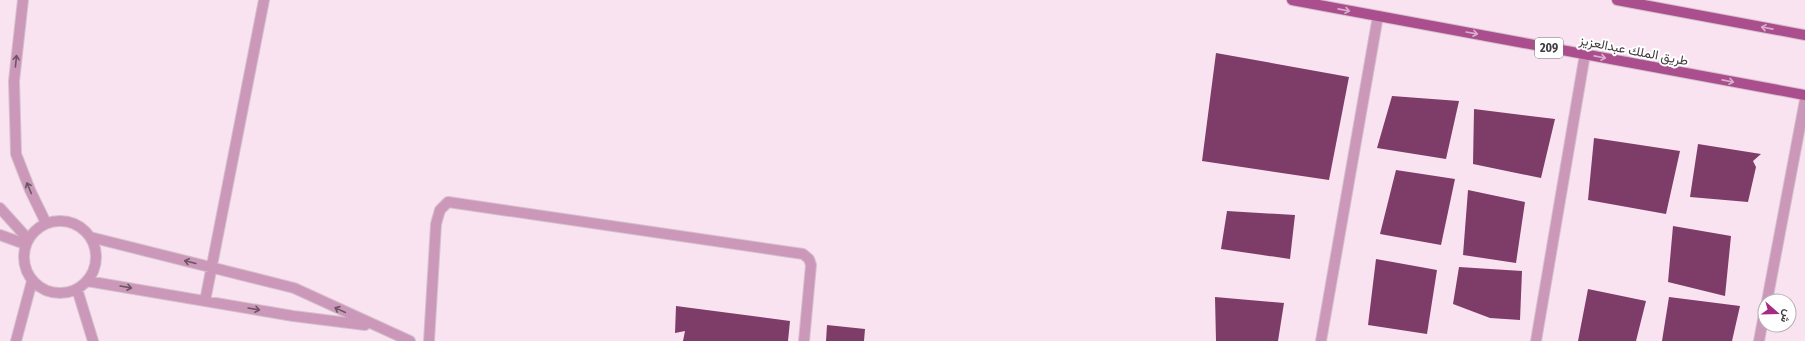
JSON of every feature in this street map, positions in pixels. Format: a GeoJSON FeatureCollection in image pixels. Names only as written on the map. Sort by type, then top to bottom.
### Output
{"type":"FeatureCollection","features":[{"type":"Feature","properties":{"kind":"main road","name":"طريق الملك عبدالعزيز"},"geometry":{"type":"LineString","coordinates":[[1292,0],[1805,95]]}},
{"type":"Feature","properties":{"kind":"main road"},"geometry":{"type":"LineString","coordinates":[[1617,0],[1805,35]]}},
{"type":"Feature","properties":{"kind":"street"},"geometry":{"type":"LineString","coordinates":[[23,0],[14,81],[16,154],[46,223]]}},
{"type":"Feature","properties":{"kind":"street"},"geometry":{"type":"LineString","coordinates":[[205,301],[264,0]]}},
{"type":"Feature","properties":{"kind":"street"},"geometry":{"type":"LineString","coordinates":[[1321,341],[1378,16]]}},
{"type":"Feature","properties":{"kind":"street"},"geometry":{"type":"LineString","coordinates":[[1536,341],[1585,54]]}},
{"type":"Feature","properties":{"kind":"street"},"geometry":{"type":"LineString","coordinates":[[1769,293],[1805,100]]}},
{"type":"Feature","properties":{"kind":"street"},"geometry":{"type":"LineString","coordinates":[[429,341],[436,224],[440,210],[448,202],[803,254],[809,259],[811,265],[804,341]]}},
{"type":"Feature","properties":{"kind":"street"},"geometry":{"type":"LineString","coordinates":[[0,208],[27,242]]}},
{"type":"Feature","properties":{"kind":"street"},"geometry":{"type":"LineString","coordinates":[[62,220],[73,222],[83,228],[90,237],[95,248],[96,260],[94,271],[87,281],[77,289],[66,293],[53,293],[41,289],[32,281],[25,270],[23,258],[27,242],[39,226],[62,220]]}},
{"type":"Feature","properties":{"kind":"street"},"geometry":{"type":"LineString","coordinates":[[0,235],[27,242]]}},
{"type":"Feature","properties":{"kind":"street"},"geometry":{"type":"LineString","coordinates":[[90,237],[294,288],[410,341]]}},
{"type":"Feature","properties":{"kind":"street"},"geometry":{"type":"LineString","coordinates":[[16,341],[32,281]]}},
{"type":"Feature","properties":{"kind":"street"},"geometry":{"type":"LineString","coordinates":[[87,281],[293,316],[375,326]]}},
{"type":"Feature","properties":{"kind":"street"},"geometry":{"type":"LineString","coordinates":[[77,289],[93,341]]}},
{"type":"Feature","properties":{"kind":"building"},"geometry":{"type":"Polygon","coordinates":[[[1216,53],[1349,77],[1329,180],[1202,161],[1216,53]]]}},
{"type":"Feature","properties":{"kind":"building"},"geometry":{"type":"Polygon","coordinates":[[[1392,96],[1459,101],[1446,159],[1377,148],[1392,96]]]}},
{"type":"Feature","properties":{"kind":"building"},"geometry":{"type":"Polygon","coordinates":[[[1474,109],[1555,119],[1541,178],[1473,164],[1474,109]]]}},
{"type":"Feature","properties":{"kind":"building"},"geometry":{"type":"Polygon","coordinates":[[[1594,138],[1680,151],[1666,214],[1588,200],[1594,138]]]}},
{"type":"Feature","properties":{"kind":"building"},"geometry":{"type":"Polygon","coordinates":[[[1698,144],[1761,154],[1753,161],[1756,167],[1748,202],[1690,197],[1698,144]]]}},
{"type":"Feature","properties":{"kind":"building"},"geometry":{"type":"Polygon","coordinates":[[[1396,170],[1455,179],[1441,245],[1380,234],[1396,170]]]}},
{"type":"Feature","properties":{"kind":"building"},"geometry":{"type":"Polygon","coordinates":[[[1468,190],[1525,202],[1516,263],[1463,255],[1468,190]]]}},
{"type":"Feature","properties":{"kind":"building"},"geometry":{"type":"Polygon","coordinates":[[[1227,211],[1295,215],[1290,259],[1221,249],[1227,211]]]}},
{"type":"Feature","properties":{"kind":"building"},"geometry":{"type":"Polygon","coordinates":[[[1673,226],[1731,236],[1725,296],[1668,282],[1673,226]]]}},
{"type":"Feature","properties":{"kind":"building"},"geometry":{"type":"Polygon","coordinates":[[[1376,259],[1437,270],[1427,334],[1368,325],[1376,259]]]}},
{"type":"Feature","properties":{"kind":"building"},"geometry":{"type":"Polygon","coordinates":[[[1459,267],[1522,271],[1520,320],[1490,318],[1453,304],[1459,267]]]}},
{"type":"Feature","properties":{"kind":"building"},"geometry":{"type":"Polygon","coordinates":[[[1588,289],[1646,301],[1636,341],[1578,341],[1588,289]]]}},
{"type":"Feature","properties":{"kind":"building"},"geometry":{"type":"Polygon","coordinates":[[[1215,297],[1284,303],[1278,341],[1216,341],[1215,297]]]}},
{"type":"Feature","properties":{"kind":"building"},"geometry":{"type":"Polygon","coordinates":[[[1669,297],[1740,306],[1732,341],[1662,341],[1669,297]]]}},
{"type":"Feature","properties":{"kind":"building"},"geometry":{"type":"Polygon","coordinates":[[[676,306],[790,321],[788,341],[683,341],[685,331],[675,333],[676,306]]]}},
{"type":"Feature","properties":{"kind":"building"},"geometry":{"type":"Polygon","coordinates":[[[827,325],[865,329],[864,341],[826,341],[827,325]]]}}]}
